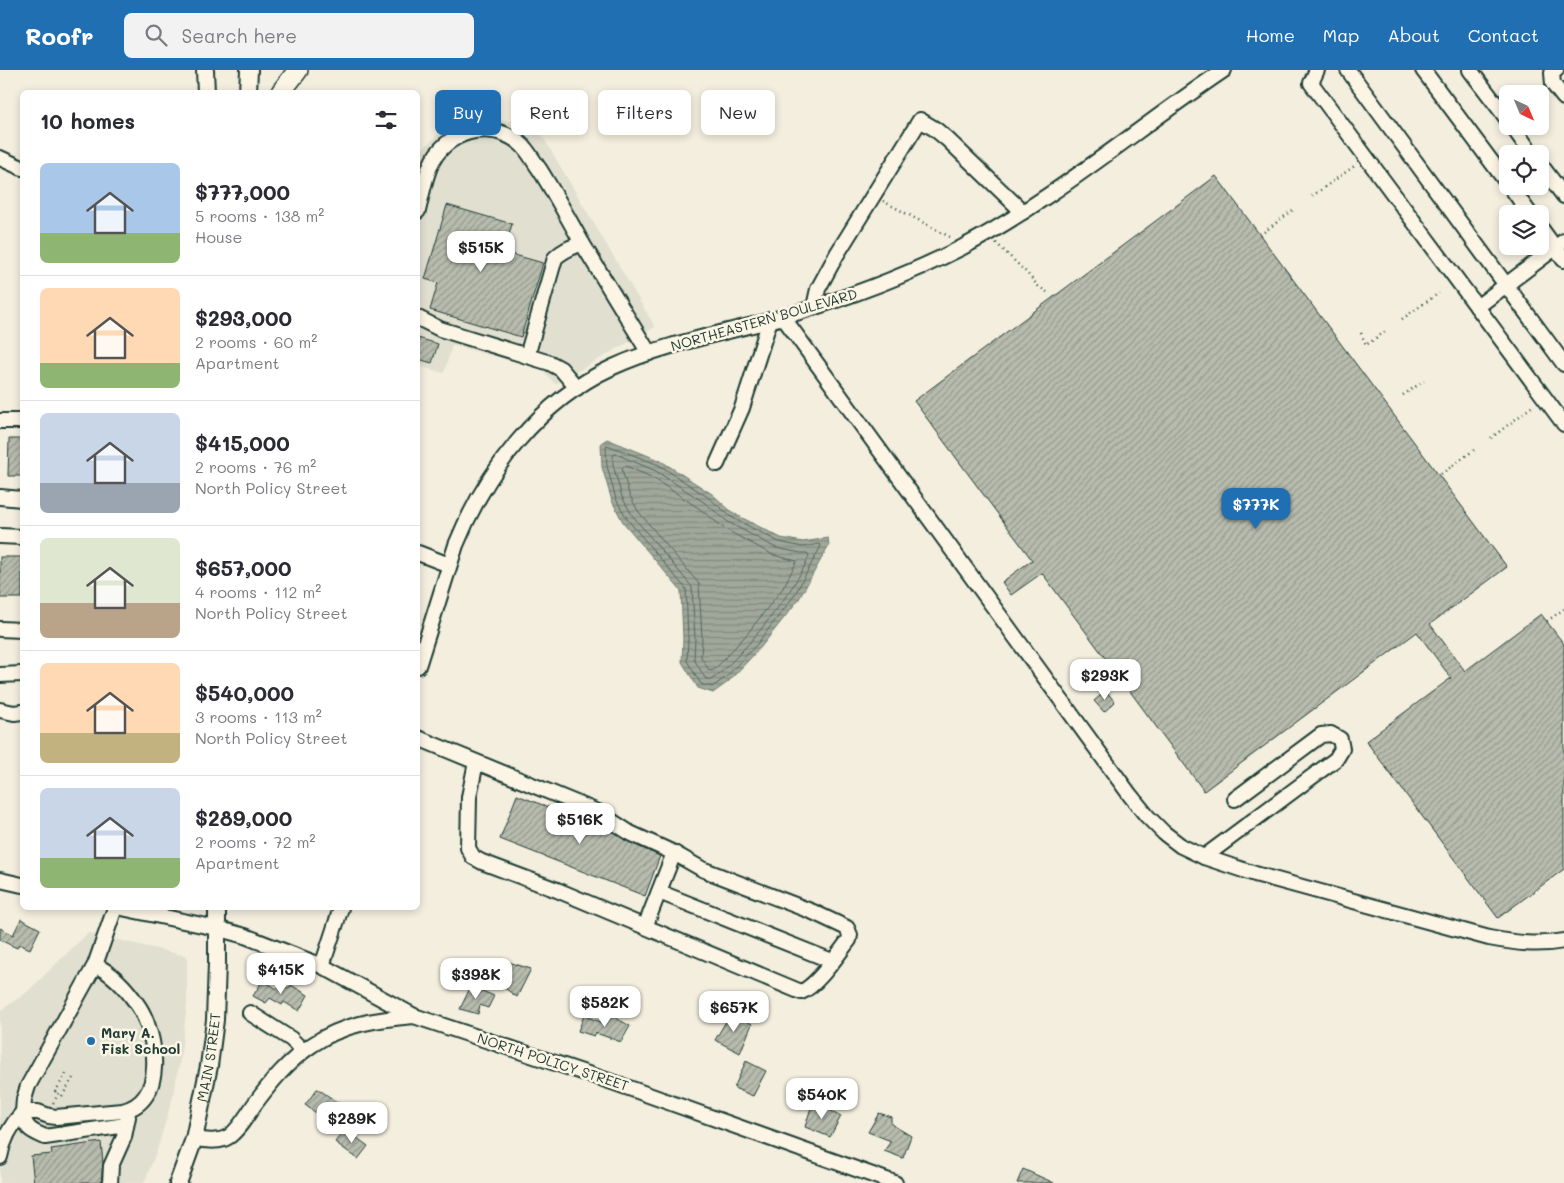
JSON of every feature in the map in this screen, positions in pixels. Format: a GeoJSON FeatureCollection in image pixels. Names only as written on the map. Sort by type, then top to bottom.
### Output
{"type":"FeatureCollection","features":[{"type":"Feature","properties":{"kind":"highway"},"geometry":{"type":"LineString","coordinates":[[283,90],[298,70]]}},
{"type":"Feature","properties":{"kind":"main road"},"geometry":{"type":"LineString","coordinates":[[205,70],[206,90]]}},
{"type":"Feature","properties":{"kind":"main road"},"geometry":{"type":"LineString","coordinates":[[248,90],[249,70]]}},
{"type":"Feature","properties":{"kind":"main road","name":"MAIN STREET"},"geometry":{"type":"LineString","coordinates":[[178,1183],[194,1139],[209,1066],[215,1020],[217,910]]}},
{"type":"Feature","properties":{"kind":"street","name":"NORTHEASTERN BOULEVARD"},"geometry":{"type":"LineString","coordinates":[[420,652],[423,632],[464,526],[495,470],[517,442],[537,421],[555,404],[577,388],[611,368],[649,353],[814,307],[874,287],[962,248],[1023,212],[1098,161],[1224,70]]}},
{"type":"Feature","properties":{"kind":"street"},"geometry":{"type":"LineString","coordinates":[[1316,70],[1311,83],[1564,424]]}},
{"type":"Feature","properties":{"kind":"street"},"geometry":{"type":"LineString","coordinates":[[1348,70],[1564,364]]}},
{"type":"Feature","properties":{"kind":"street"},"geometry":{"type":"LineString","coordinates":[[1423,70],[1499,173]]}},
{"type":"Feature","properties":{"kind":"street"},"geometry":{"type":"LineString","coordinates":[[1470,70],[1499,108]]}},
{"type":"Feature","properties":{"kind":"street"},"geometry":{"type":"LineString","coordinates":[[1556,70],[1552,74],[1554,84],[1564,98]]}},
{"type":"Feature","properties":{"kind":"street"},"geometry":{"type":"LineString","coordinates":[[814,307],[818,289],[837,254],[920,120],[947,139],[1023,212]]}},
{"type":"Feature","properties":{"kind":"street"},"geometry":{"type":"LineString","coordinates":[[420,203],[428,172],[439,151],[456,136],[476,130],[496,131],[505,134],[522,146],[530,155],[649,353]]}},
{"type":"Feature","properties":{"kind":"street"},"geometry":{"type":"LineString","coordinates":[[0,158],[20,167]]}},
{"type":"Feature","properties":{"kind":"street"},"geometry":{"type":"LineString","coordinates":[[1549,176],[1564,196]]}},
{"type":"Feature","properties":{"kind":"street"},"geometry":{"type":"LineString","coordinates":[[1516,195],[1523,205]]}},
{"type":"Feature","properties":{"kind":"street"},"geometry":{"type":"LineString","coordinates":[[1549,235],[1560,244],[1564,260]]}},
{"type":"Feature","properties":{"kind":"street"},"geometry":{"type":"LineString","coordinates":[[527,356],[555,258],[567,248],[582,243]]}},
{"type":"Feature","properties":{"kind":"street"},"geometry":{"type":"LineString","coordinates":[[1477,307],[1560,244]]}},
{"type":"Feature","properties":{"kind":"street"},"geometry":{"type":"LineString","coordinates":[[717,464],[742,408],[776,318]]}},
{"type":"Feature","properties":{"kind":"street"},"geometry":{"type":"LineString","coordinates":[[776,318],[1130,795],[1164,833],[1181,846],[1204,857],[1255,874],[1489,938],[1516,943],[1536,944],[1564,941]]}},
{"type":"Feature","properties":{"kind":"street"},"geometry":{"type":"LineString","coordinates":[[420,319],[440,329],[556,366],[566,374],[577,388]]}},
{"type":"Feature","properties":{"kind":"street"},"geometry":{"type":"LineString","coordinates":[[0,421],[20,421]]}},
{"type":"Feature","properties":{"kind":"street"},"geometry":{"type":"LineString","coordinates":[[0,498],[20,499]]}},
{"type":"Feature","properties":{"kind":"street"},"geometry":{"type":"LineString","coordinates":[[0,536],[20,536]]}},
{"type":"Feature","properties":{"kind":"street"},"geometry":{"type":"LineString","coordinates":[[420,554],[449,565]]}},
{"type":"Feature","properties":{"kind":"street"},"geometry":{"type":"LineString","coordinates":[[0,629],[20,630]]}},
{"type":"Feature","properties":{"kind":"street"},"geometry":{"type":"LineString","coordinates":[[0,675],[20,674]]}},
{"type":"Feature","properties":{"kind":"street"},"geometry":{"type":"LineString","coordinates":[[0,710],[20,712]]}},
{"type":"Feature","properties":{"kind":"street"},"geometry":{"type":"LineString","coordinates":[[1204,857],[1336,760],[1342,749],[1340,740],[1331,734],[1321,736],[1235,799]]}},
{"type":"Feature","properties":{"kind":"street"},"geometry":{"type":"LineString","coordinates":[[420,739],[598,812],[630,833],[674,853],[702,869],[813,912],[847,928],[850,935],[849,940],[814,983],[808,989],[801,992],[557,890],[482,862],[473,857],[468,848],[469,797],[476,762]]}},
{"type":"Feature","properties":{"kind":"street"},"geometry":{"type":"LineString","coordinates":[[645,927],[674,853]]}},
{"type":"Feature","properties":{"kind":"street"},"geometry":{"type":"LineString","coordinates":[[0,880],[20,885]]}},
{"type":"Feature","properties":{"kind":"street"},"geometry":{"type":"LineString","coordinates":[[659,892],[832,961]]}},
{"type":"Feature","properties":{"kind":"street"},"geometry":{"type":"LineString","coordinates":[[115,910],[95,965],[28,1086],[24,1099],[24,1120],[34,1132],[45,1136],[126,1125]]}},
{"type":"Feature","properties":{"kind":"street","name":"NORTH POLICY STREET"},"geometry":{"type":"LineString","coordinates":[[131,910],[245,936],[322,966],[414,1016],[615,1083],[895,1183]]}},
{"type":"Feature","properties":{"kind":"street"},"geometry":{"type":"LineString","coordinates":[[322,966],[340,910]]}},
{"type":"Feature","properties":{"kind":"street"},"geometry":{"type":"LineString","coordinates":[[0,1156],[6,1134],[13,1123],[24,1112],[38,1112],[56,1117],[131,1109],[139,1104],[147,1093],[153,1078],[155,1061],[147,1026],[139,1007],[114,978],[95,965]]}},
{"type":"Feature","properties":{"kind":"street"},"geometry":{"type":"LineString","coordinates":[[250,1013],[291,1039],[303,1051]]}},
{"type":"Feature","properties":{"kind":"street"},"geometry":{"type":"LineString","coordinates":[[194,1139],[213,1141],[228,1137],[278,1074],[303,1051],[325,1037],[356,1024],[386,1018],[414,1016]]}},
{"type":"Feature","properties":{"kind":"street"},"geometry":{"type":"LineString","coordinates":[[110,1183],[111,1166],[124,1136],[131,1109]]}},
{"type":"Feature","properties":{"kind":"path"},"geometry":{"type":"LineString","coordinates":[[1312,196],[1359,163]]}},
{"type":"Feature","properties":{"kind":"path"},"geometry":{"type":"LineString","coordinates":[[890,205],[950,237]]}},
{"type":"Feature","properties":{"kind":"path"},"geometry":{"type":"LineString","coordinates":[[1260,235],[1293,210]]}},
{"type":"Feature","properties":{"kind":"path"},"geometry":{"type":"LineString","coordinates":[[996,243],[1038,286],[1048,292]]}},
{"type":"Feature","properties":{"kind":"path"},"geometry":{"type":"LineString","coordinates":[[1402,319],[1439,293]]}},
{"type":"Feature","properties":{"kind":"path"},"geometry":{"type":"LineString","coordinates":[[1360,333],[1366,345],[1386,330]]}},
{"type":"Feature","properties":{"kind":"path"},"geometry":{"type":"LineString","coordinates":[[1403,395],[1424,381]]}},
{"type":"Feature","properties":{"kind":"path"},"geometry":{"type":"LineString","coordinates":[[1491,438],[1536,404]]}},
{"type":"Feature","properties":{"kind":"path"},"geometry":{"type":"LineString","coordinates":[[1441,474],[1474,450]]}},
{"type":"Feature","properties":{"kind":"path"},"geometry":{"type":"LineString","coordinates":[[1547,621],[1564,609]]}},
{"type":"Feature","properties":{"kind":"path"},"geometry":{"type":"LineString","coordinates":[[50,1109],[66,1074]]}},
{"type":"Feature","properties":{"kind":"path"},"geometry":{"type":"LineString","coordinates":[[62,1096],[73,1078]]}},
{"type":"Feature","properties":{"kind":"shaded area"},"geometry":{"type":"Polygon","coordinates":[[[501,120],[511,122],[511,135],[542,135],[655,327],[555,384],[542,369],[452,345],[444,373],[420,367],[420,151],[437,135],[501,135],[501,120]]]}},
{"type":"Feature","properties":{"kind":"shaded area","name":"Mary A. Fisk School"},"geometry":{"type":"Polygon","coordinates":[[[88,933],[187,956],[187,1004],[180,1060],[173,1096],[157,1150],[144,1183],[0,1183],[0,1011],[26,993],[88,933]]]}},
{"type":"Feature","properties":{"kind":"water"},"geometry":{"type":"Polygon","coordinates":[[[607,439],[661,461],[712,494],[733,513],[781,538],[803,542],[828,538],[829,545],[799,599],[761,647],[728,682],[713,693],[698,688],[682,662],[681,591],[623,522],[612,501],[602,467],[601,443],[607,439]]]}},
{"type":"Feature","properties":{"kind":"building"},"geometry":{"type":"Polygon","coordinates":[[[1216,176],[1507,567],[1430,624],[1465,671],[1541,614],[1564,644],[1564,869],[1498,918],[1366,741],[1451,678],[1417,632],[1204,791],[1042,573],[1011,595],[1002,582],[1032,560],[914,401],[1216,176]]]}},
{"type":"Feature","properties":{"kind":"building"},"geometry":{"type":"Polygon","coordinates":[[[447,205],[512,224],[504,252],[543,263],[521,337],[430,310],[438,283],[425,279],[447,205]]]}},
{"type":"Feature","properties":{"kind":"building"},"geometry":{"type":"Polygon","coordinates":[[[420,339],[438,344],[432,363],[420,360],[420,339]]]}},
{"type":"Feature","properties":{"kind":"building"},"geometry":{"type":"Polygon","coordinates":[[[9,439],[20,439],[20,476],[8,476],[9,439]]]}},
{"type":"Feature","properties":{"kind":"building"},"geometry":{"type":"Polygon","coordinates":[[[0,557],[20,557],[20,598],[0,598],[0,557]]]}},
{"type":"Feature","properties":{"kind":"building"},"geometry":{"type":"Polygon","coordinates":[[[1106,691],[1115,702],[1104,712],[1094,701],[1106,691]]]}},
{"type":"Feature","properties":{"kind":"building"},"geometry":{"type":"Polygon","coordinates":[[[517,795],[613,832],[626,841],[660,856],[645,896],[500,839],[517,795]]]}},
{"type":"Feature","properties":{"kind":"building"},"geometry":{"type":"Polygon","coordinates":[[[21,919],[40,929],[30,949],[19,944],[17,948],[0,940],[0,928],[13,935],[21,919]]]}},
{"type":"Feature","properties":{"kind":"building"},"geometry":{"type":"Polygon","coordinates":[[[502,960],[531,969],[517,997],[492,979],[502,960]]]}},
{"type":"Feature","properties":{"kind":"building"},"geometry":{"type":"Polygon","coordinates":[[[263,980],[277,989],[280,984],[288,989],[291,985],[308,995],[299,1011],[284,1002],[282,1005],[270,998],[266,1003],[253,996],[263,980]]]}},
{"type":"Feature","properties":{"kind":"building"},"geometry":{"type":"Polygon","coordinates":[[[471,986],[494,996],[488,1008],[480,1005],[478,1014],[460,1009],[471,986]]]}},
{"type":"Feature","properties":{"kind":"building"},"geometry":{"type":"Polygon","coordinates":[[[731,1013],[752,1024],[740,1053],[715,1040],[731,1013]]]}},
{"type":"Feature","properties":{"kind":"building"},"geometry":{"type":"Polygon","coordinates":[[[609,1014],[630,1026],[621,1042],[596,1033],[594,1036],[578,1031],[584,1016],[604,1023],[609,1014]]]}},
{"type":"Feature","properties":{"kind":"building"},"geometry":{"type":"Polygon","coordinates":[[[746,1061],[766,1071],[753,1096],[734,1088],[746,1061]]]}},
{"type":"Feature","properties":{"kind":"building"},"geometry":{"type":"Polygon","coordinates":[[[317,1089],[343,1106],[338,1112],[340,1114],[333,1125],[305,1105],[317,1089]]]}},
{"type":"Feature","properties":{"kind":"building"},"geometry":{"type":"Polygon","coordinates":[[[813,1101],[841,1116],[830,1137],[805,1127],[813,1101]]]}},
{"type":"Feature","properties":{"kind":"building"},"geometry":{"type":"Polygon","coordinates":[[[879,1113],[891,1117],[891,1124],[911,1136],[903,1158],[884,1151],[891,1141],[868,1132],[879,1113]]]}},
{"type":"Feature","properties":{"kind":"building"},"geometry":{"type":"Polygon","coordinates":[[[345,1129],[368,1146],[358,1159],[335,1142],[345,1129]]]}},
{"type":"Feature","properties":{"kind":"building"},"geometry":{"type":"Polygon","coordinates":[[[101,1142],[103,1163],[101,1183],[34,1183],[31,1156],[52,1154],[51,1149],[101,1142]]]}},
{"type":"Feature","properties":{"kind":"building"},"geometry":{"type":"Polygon","coordinates":[[[1023,1169],[1054,1183],[1017,1183],[1023,1169]]]}},
{"type":"Feature","properties":{"kind":"place","name":"Mary A. Fisk School"},"geometry":{"type":"Point","coordinates":[91,1041]}}]}
